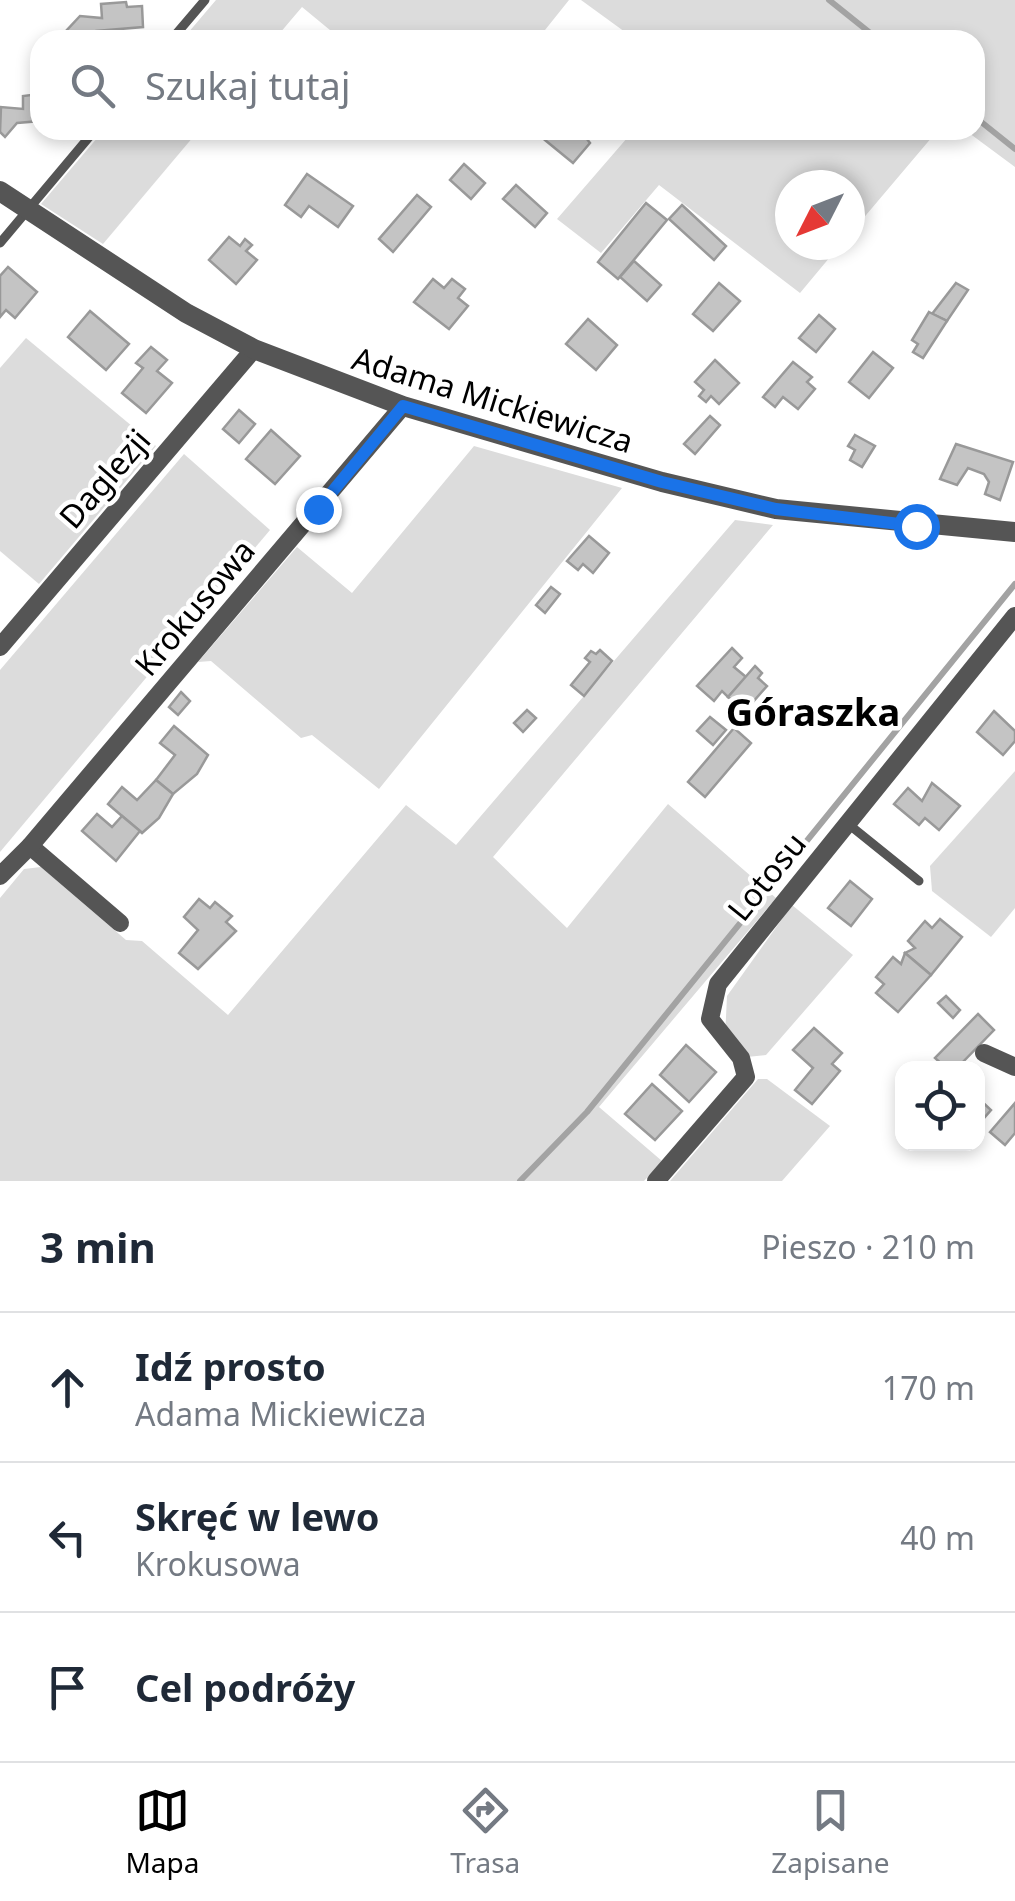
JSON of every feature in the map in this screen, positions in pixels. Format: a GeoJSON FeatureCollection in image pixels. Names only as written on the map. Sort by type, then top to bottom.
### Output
{"type":"FeatureCollection","features":[{"type":"Feature","properties":{"kind":"street","name":"Adama Mickiewicza"},"geometry":{"type":"LineString","coordinates":[[0,192],[186,313],[254,349],[403,406],[662,482],[776,509],[1015,532]]}},
{"type":"Feature","properties":{"kind":"street","name":"Daglezji"},"geometry":{"type":"LineString","coordinates":[[0,647],[254,349]]}},
{"type":"Feature","properties":{"kind":"street","name":"Krokusowa"},"geometry":{"type":"LineString","coordinates":[[0,876],[30,846],[403,406]]}},
{"type":"Feature","properties":{"kind":"street","name":"Lotosu"},"geometry":{"type":"LineString","coordinates":[[656,1181],[746,1077],[741,1058],[710,1019],[718,984],[1015,616]]}},
{"type":"Feature","properties":{"kind":"street"},"geometry":{"type":"LineString","coordinates":[[30,846],[120,923]]}},
{"type":"Feature","properties":{"kind":"street"},"geometry":{"type":"LineString","coordinates":[[984,1053],[1015,1067]]}},
{"type":"Feature","properties":{"kind":"lane"},"geometry":{"type":"LineString","coordinates":[[180,30],[206,0]]}},
{"type":"Feature","properties":{"kind":"lane"},"geometry":{"type":"LineString","coordinates":[[0,242],[86,140]]}},
{"type":"Feature","properties":{"kind":"lane"},"geometry":{"type":"LineString","coordinates":[[847,823],[919,881]]}},
{"type":"Feature","properties":{"kind":"shaded area"},"geometry":{"type":"Polygon","coordinates":[[[216,0],[569,0],[545,30],[330,30],[302,7],[282,30],[190,30],[216,0]]]}},
{"type":"Feature","properties":{"kind":"shaded area"},"geometry":{"type":"Polygon","coordinates":[[[581,0],[1015,0],[1015,167],[979,140],[985,140],[985,30],[622,30],[581,0]]]}},
{"type":"Feature","properties":{"kind":"shaded area"},"geometry":{"type":"Polygon","coordinates":[[[95,140],[191,140],[103,244],[41,204],[95,140]]]}},
{"type":"Feature","properties":{"kind":"shaded area"},"geometry":{"type":"Polygon","coordinates":[[[625,140],[930,140],[865,216],[865,170],[775,170],[775,260],[828,260],[800,293],[659,185],[601,253],[557,219],[625,140]]]}},
{"type":"Feature","properties":{"kind":"shaded area"},"geometry":{"type":"Polygon","coordinates":[[[26,338],[156,446],[39,584],[0,551],[0,368],[26,338]]]}},
{"type":"Feature","properties":{"kind":"shaded area"},"geometry":{"type":"Polygon","coordinates":[[[474,446],[622,488],[379,789],[312,735],[301,738],[211,661],[198,662],[297,547],[352,593],[474,446]]]}},
{"type":"Feature","properties":{"kind":"shaded area"},"geometry":{"type":"Polygon","coordinates":[[[184,454],[270,530],[0,852],[0,670],[184,454]]]}},
{"type":"Feature","properties":{"kind":"shaded area"},"geometry":{"type":"Polygon","coordinates":[[[735,520],[773,525],[493,857],[567,928],[668,804],[776,898],[599,1107],[662,1161],[644,1181],[0,1181],[0,898],[24,869],[41,867],[126,940],[142,941],[228,1015],[406,805],[456,845],[735,520]]]}},
{"type":"Feature","properties":{"kind":"shaded area"},"geometry":{"type":"Polygon","coordinates":[[[1015,771],[1015,908],[991,937],[932,891],[930,866],[1015,771]]]}},
{"type":"Feature","properties":{"kind":"shaded area"},"geometry":{"type":"Polygon","coordinates":[[[792,905],[853,955],[766,1055],[747,1057],[725,1038],[727,996],[792,905]]]}},
{"type":"Feature","properties":{"kind":"shaded area"},"geometry":{"type":"Polygon","coordinates":[[[758,1079],[767,1079],[830,1126],[782,1181],[670,1181],[758,1079]]]}},
{"type":"Feature","properties":{"kind":"building"},"geometry":{"type":"Polygon","coordinates":[[[126,2],[127,7],[142,6],[143,27],[67,30],[80,16],[102,18],[101,4],[126,2]]]}},
{"type":"Feature","properties":{"kind":"building"},"geometry":{"type":"Polygon","coordinates":[[[30,95],[30,122],[17,123],[5,137],[0,132],[1,107],[23,109],[23,96],[30,95]]]}},
{"type":"Feature","properties":{"kind":"building"},"geometry":{"type":"Polygon","coordinates":[[[545,140],[588,140],[590,143],[573,163],[545,140]]]}},
{"type":"Feature","properties":{"kind":"building"},"geometry":{"type":"Polygon","coordinates":[[[464,164],[485,183],[471,199],[450,180],[464,164]]]}},
{"type":"Feature","properties":{"kind":"building"},"geometry":{"type":"Polygon","coordinates":[[[307,174],[353,206],[338,227],[309,206],[301,217],[285,205],[307,174]]]}},
{"type":"Feature","properties":{"kind":"building"},"geometry":{"type":"Polygon","coordinates":[[[516,185],[547,213],[535,227],[503,199],[516,185]]]}},
{"type":"Feature","properties":{"kind":"building"},"geometry":{"type":"Polygon","coordinates":[[[417,195],[431,207],[393,252],[379,239],[417,195]]]}},
{"type":"Feature","properties":{"kind":"building"},"geometry":{"type":"Polygon","coordinates":[[[646,203],[667,220],[618,279],[598,262],[646,203]]]}},
{"type":"Feature","properties":{"kind":"building"},"geometry":{"type":"Polygon","coordinates":[[[682,205],[726,246],[714,260],[669,219],[682,205]]]}},
{"type":"Feature","properties":{"kind":"building"},"geometry":{"type":"Polygon","coordinates":[[[229,237],[240,246],[245,239],[252,245],[246,251],[257,260],[236,284],[209,260],[229,237]]]}},
{"type":"Feature","properties":{"kind":"building"},"geometry":{"type":"Polygon","coordinates":[[[634,261],[661,285],[647,301],[620,277],[634,261]]]}},
{"type":"Feature","properties":{"kind":"building"},"geometry":{"type":"Polygon","coordinates":[[[8,267],[37,292],[15,318],[6,310],[0,317],[0,276],[8,267]]]}},
{"type":"Feature","properties":{"kind":"building"},"geometry":{"type":"Polygon","coordinates":[[[433,279],[444,288],[452,279],[465,289],[458,298],[468,306],[449,329],[414,302],[433,279]]]}},
{"type":"Feature","properties":{"kind":"building"},"geometry":{"type":"Polygon","coordinates":[[[719,283],[740,301],[713,331],[693,314],[719,283]]]}},
{"type":"Feature","properties":{"kind":"building"},"geometry":{"type":"Polygon","coordinates":[[[956,283],[968,290],[947,321],[932,314],[956,283]]]}},
{"type":"Feature","properties":{"kind":"building"},"geometry":{"type":"Polygon","coordinates":[[[90,311],[129,344],[106,370],[68,337],[90,311]]]}},
{"type":"Feature","properties":{"kind":"building"},"geometry":{"type":"Polygon","coordinates":[[[929,312],[947,321],[923,358],[913,352],[918,344],[912,340],[929,312]]]}},
{"type":"Feature","properties":{"kind":"building"},"geometry":{"type":"Polygon","coordinates":[[[819,315],[835,329],[816,352],[799,338],[819,315]]]}},
{"type":"Feature","properties":{"kind":"building"},"geometry":{"type":"Polygon","coordinates":[[[588,319],[617,345],[596,370],[566,344],[588,319]]]}},
{"type":"Feature","properties":{"kind":"building"},"geometry":{"type":"Polygon","coordinates":[[[151,347],[167,360],[157,371],[172,383],[146,413],[122,393],[143,368],[136,363],[151,347]]]}},
{"type":"Feature","properties":{"kind":"building"},"geometry":{"type":"Polygon","coordinates":[[[873,352],[893,368],[869,398],[849,382],[873,352]]]}},
{"type":"Feature","properties":{"kind":"building"},"geometry":{"type":"Polygon","coordinates":[[[715,360],[739,383],[719,404],[711,396],[706,402],[699,396],[704,390],[695,382],[715,360]]]}},
{"type":"Feature","properties":{"kind":"building"},"geometry":{"type":"Polygon","coordinates":[[[793,362],[812,377],[807,382],[815,389],[798,409],[783,397],[775,407],[763,397],[793,362]]]}},
{"type":"Feature","properties":{"kind":"building"},"geometry":{"type":"Polygon","coordinates":[[[239,410],[255,424],[239,443],[223,429],[239,410]]]}},
{"type":"Feature","properties":{"kind":"building"},"geometry":{"type":"Polygon","coordinates":[[[710,416],[720,425],[695,454],[684,444],[710,416]]]}},
{"type":"Feature","properties":{"kind":"building"},"geometry":{"type":"Polygon","coordinates":[[[271,430],[300,456],[275,484],[246,459],[271,430]]]}},
{"type":"Feature","properties":{"kind":"building"},"geometry":{"type":"Polygon","coordinates":[[[855,435],[875,446],[862,467],[850,460],[855,450],[848,446],[855,435]]]}},
{"type":"Feature","properties":{"kind":"building"},"geometry":{"type":"Polygon","coordinates":[[[956,444],[1013,462],[1000,500],[985,494],[989,482],[984,474],[968,468],[957,485],[940,479],[956,444]]]}},
{"type":"Feature","properties":{"kind":"building"},"geometry":{"type":"Polygon","coordinates":[[[589,536],[609,553],[593,573],[583,564],[578,570],[567,561],[589,536]]]}},
{"type":"Feature","properties":{"kind":"building"},"geometry":{"type":"Polygon","coordinates":[[[551,587],[560,594],[545,613],[536,605],[551,587]]]}},
{"type":"Feature","properties":{"kind":"building"},"geometry":{"type":"Polygon","coordinates":[[[732,648],[742,658],[734,667],[746,677],[728,697],[722,691],[714,701],[697,686],[732,648]]]}},
{"type":"Feature","properties":{"kind":"building"},"geometry":{"type":"Polygon","coordinates":[[[600,650],[612,661],[584,696],[571,685],[590,662],[585,658],[591,651],[596,654],[600,650]]]}},
{"type":"Feature","properties":{"kind":"building"},"geometry":{"type":"Polygon","coordinates":[[[755,666],[762,673],[758,678],[767,686],[745,711],[728,697],[755,666]]]}},
{"type":"Feature","properties":{"kind":"building"},"geometry":{"type":"Polygon","coordinates":[[[181,692],[190,701],[178,715],[169,707],[181,692]]]}},
{"type":"Feature","properties":{"kind":"building"},"geometry":{"type":"Polygon","coordinates":[[[527,710],[536,718],[523,732],[514,723],[527,710]]]}},
{"type":"Feature","properties":{"kind":"building"},"geometry":{"type":"Polygon","coordinates":[[[994,711],[1015,731],[1015,741],[1003,755],[977,732],[994,711]]]}},
{"type":"Feature","properties":{"kind":"building"},"geometry":{"type":"Polygon","coordinates":[[[710,717],[726,730],[713,745],[697,731],[710,717]]]}},
{"type":"Feature","properties":{"kind":"building"},"geometry":{"type":"Polygon","coordinates":[[[174,726],[208,755],[197,774],[173,794],[156,780],[175,755],[160,743],[174,726]]]}},
{"type":"Feature","properties":{"kind":"building"},"geometry":{"type":"Polygon","coordinates":[[[734,728],[751,743],[705,797],[688,782],[734,728]]]}},
{"type":"Feature","properties":{"kind":"building"},"geometry":{"type":"Polygon","coordinates":[[[156,780],[173,794],[159,818],[142,833],[108,804],[122,787],[137,800],[156,780]]]}},
{"type":"Feature","properties":{"kind":"building"},"geometry":{"type":"Polygon","coordinates":[[[932,783],[960,806],[939,830],[925,818],[919,825],[894,804],[908,788],[922,801],[932,783]]]}},
{"type":"Feature","properties":{"kind":"building"},"geometry":{"type":"Polygon","coordinates":[[[97,814],[112,827],[122,816],[140,831],[116,861],[82,831],[97,814]]]}},
{"type":"Feature","properties":{"kind":"building"},"geometry":{"type":"Polygon","coordinates":[[[850,881],[872,899],[851,926],[828,908],[850,881]]]}},
{"type":"Feature","properties":{"kind":"building"},"geometry":{"type":"Polygon","coordinates":[[[199,899],[210,908],[215,902],[232,916],[226,922],[236,931],[198,969],[179,953],[198,930],[184,917],[199,899]]]}},
{"type":"Feature","properties":{"kind":"building"},"geometry":{"type":"Polygon","coordinates":[[[940,919],[962,937],[931,975],[905,953],[915,948],[908,941],[925,921],[932,928],[940,919]]]}},
{"type":"Feature","properties":{"kind":"building"},"geometry":{"type":"Polygon","coordinates":[[[905,953],[931,975],[898,1012],[876,993],[884,984],[876,977],[893,957],[901,964],[905,953]]]}},
{"type":"Feature","properties":{"kind":"building"},"geometry":{"type":"Polygon","coordinates":[[[946,996],[960,1010],[953,1018],[938,1003],[946,996]]]}},
{"type":"Feature","properties":{"kind":"building"},"geometry":{"type":"Polygon","coordinates":[[[978,1014],[994,1030],[964,1061],[935,1058],[978,1014]]]}},
{"type":"Feature","properties":{"kind":"building"},"geometry":{"type":"Polygon","coordinates":[[[814,1028],[842,1053],[832,1064],[840,1071],[812,1104],[795,1090],[813,1068],[793,1050],[814,1028]]]}},
{"type":"Feature","properties":{"kind":"building"},"geometry":{"type":"Polygon","coordinates":[[[686,1045],[716,1072],[689,1102],[660,1075],[686,1045]]]}},
{"type":"Feature","properties":{"kind":"building"},"geometry":{"type":"Polygon","coordinates":[[[652,1084],[682,1111],[655,1140],[625,1114],[652,1084]]]}},
{"type":"Feature","properties":{"kind":"building"},"geometry":{"type":"Polygon","coordinates":[[[1015,1103],[1015,1133],[1005,1145],[990,1132],[1015,1103]]]}},
{"type":"Feature","properties":{"kind":"waterway"},"geometry":{"type":"LineString","coordinates":[[829,0],[866,30]]}},
{"type":"Feature","properties":{"kind":"waterway"},"geometry":{"type":"LineString","coordinates":[[985,125],[1015,149]]}},
{"type":"Feature","properties":{"kind":"waterway"},"geometry":{"type":"LineString","coordinates":[[520,1181],[587,1112],[1015,584]]}},
{"type":"Feature","properties":{"kind":"district","name":"Góraszka"},"geometry":{"type":"Point","coordinates":[813,711]}},
{"type":"Feature","properties":{"kind":"route"},"geometry":{"type":"LineString","coordinates":[[318,509],[403,406],[662,482],[776,509],[916,526]]}}]}
